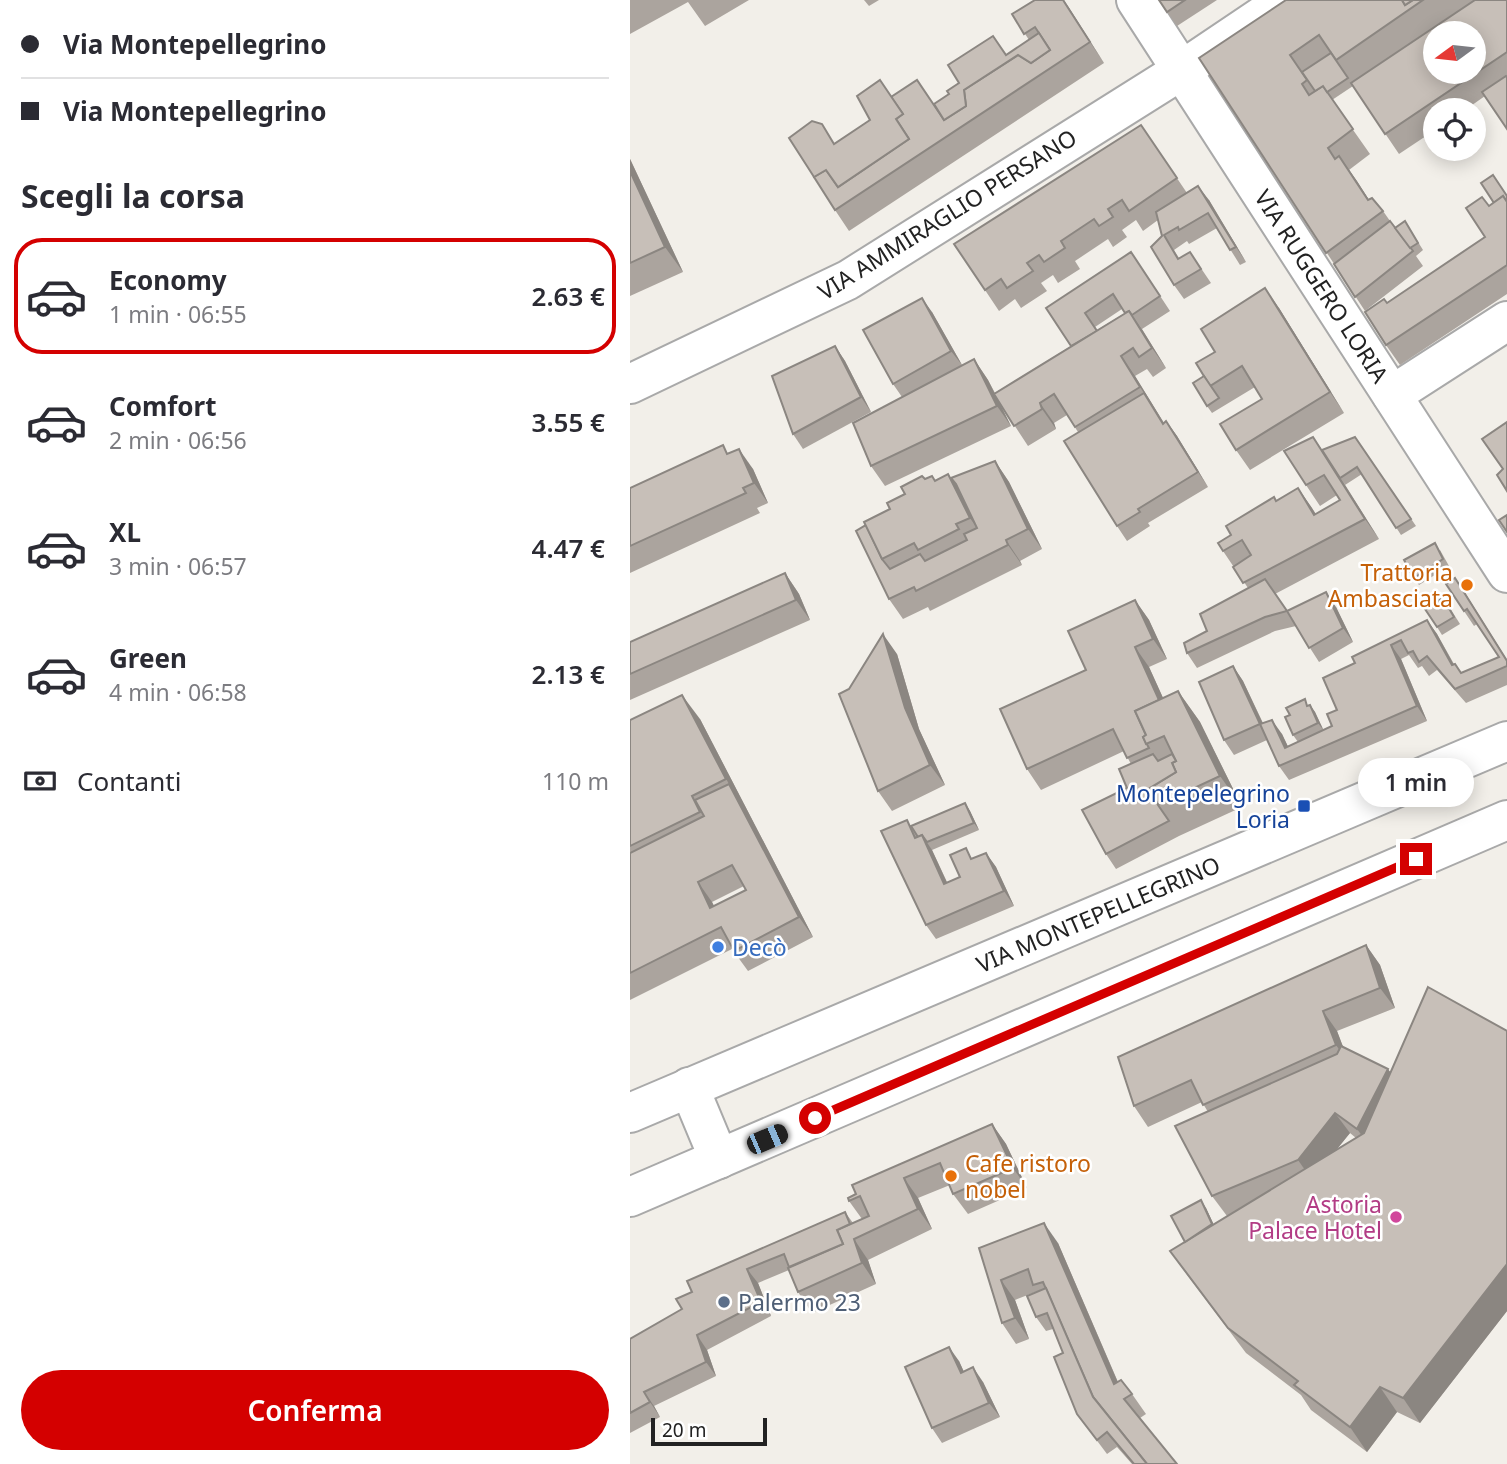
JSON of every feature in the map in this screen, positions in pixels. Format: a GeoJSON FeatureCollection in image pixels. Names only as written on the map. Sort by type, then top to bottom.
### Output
{"type":"FeatureCollection","features":[{"type":"Feature","properties":{"kind":"street","name":"VIA RUGGERO LORIA"},"geometry":{"type":"LineString","coordinates":[[1136,0],[1507,573]]}},
{"type":"Feature","properties":{"kind":"street","name":"VIA AMMIRAGLIO PERSANO"},"geometry":{"type":"LineString","coordinates":[[630,384],[848,280],[1182,70],[1286,0]]}},
{"type":"Feature","properties":{"kind":"street"},"geometry":{"type":"LineString","coordinates":[[1392,395],[1507,321]]}},
{"type":"Feature","properties":{"kind":"street","name":"VIA MONTEPELLEGRINO"},"geometry":{"type":"LineString","coordinates":[[630,1113],[1507,741]]}},
{"type":"Feature","properties":{"kind":"street"},"geometry":{"type":"LineString","coordinates":[[630,1198],[1507,820]]}},
{"type":"Feature","properties":{"kind":"street"},"geometry":{"type":"LineString","coordinates":[[689,1087],[719,1159]]}},
{"type":"Feature","properties":{"kind":"building"},"geometry":{"type":"Polygon","coordinates":[[[1035,0],[1063,0],[1090,42],[835,210],[814,177],[826,170],[838,187],[909,139],[896,119],[903,114],[891,97],[917,80],[944,120],[966,106],[964,90],[1018,55],[1031,63],[1050,50],[1035,27],[1024,34],[1012,14],[1035,0]]]}},
{"type":"Feature","properties":{"kind":"building"},"geometry":{"type":"Polygon","coordinates":[[[1159,0],[1185,0],[1167,12],[1159,0]]]}},
{"type":"Feature","properties":{"kind":"building"},"geometry":{"type":"Polygon","coordinates":[[[1286,0],[1402,0],[1405,5],[1413,0],[1423,0],[1336,60],[1319,35],[1290,55],[1307,80],[1302,84],[1309,95],[1323,86],[1353,129],[1328,148],[1335,159],[1339,156],[1368,200],[1372,198],[1383,211],[1326,253],[1199,58],[1286,0]]]}},
{"type":"Feature","properties":{"kind":"building"},"geometry":{"type":"Polygon","coordinates":[[[1475,0],[1507,0],[1507,52],[1486,66],[1486,21],[1444,21],[1475,0]]]}},
{"type":"Feature","properties":{"kind":"building"},"geometry":{"type":"Polygon","coordinates":[[[1039,33],[1050,50],[1031,63],[1018,55],[964,90],[966,106],[944,120],[934,104],[959,83],[948,65],[993,36],[1006,55],[1039,33]]]}},
{"type":"Feature","properties":{"kind":"building"},"geometry":{"type":"Polygon","coordinates":[[[1423,35],[1423,84],[1459,84],[1439,98],[1423,98],[1423,108],[1385,134],[1351,83],[1423,35]]]}},
{"type":"Feature","properties":{"kind":"building"},"geometry":{"type":"Polygon","coordinates":[[[1331,53],[1348,78],[1327,92],[1323,86],[1315,91],[1302,72],[1331,53]]]}},
{"type":"Feature","properties":{"kind":"building"},"geometry":{"type":"Polygon","coordinates":[[[1507,77],[1507,129],[1482,92],[1507,77]]]}},
{"type":"Feature","properties":{"kind":"building"},"geometry":{"type":"Polygon","coordinates":[[[880,80],[903,114],[896,119],[909,139],[838,187],[826,170],[814,177],[789,138],[812,121],[822,124],[834,144],[870,120],[857,96],[880,80]]]}},
{"type":"Feature","properties":{"kind":"building"},"geometry":{"type":"Polygon","coordinates":[[[1141,125],[1177,178],[1129,211],[1122,200],[1108,209],[1113,217],[1099,226],[1094,219],[1061,241],[1065,248],[1044,262],[1039,255],[1027,263],[1033,271],[1007,288],[1001,279],[985,290],[954,244],[1141,125]]]}},
{"type":"Feature","properties":{"kind":"building"},"geometry":{"type":"Polygon","coordinates":[[[630,171],[665,247],[630,263],[630,171]]]}},
{"type":"Feature","properties":{"kind":"building"},"geometry":{"type":"Polygon","coordinates":[[[1493,175],[1507,196],[1507,202],[1503,196],[1494,203],[1481,183],[1493,175]]]}},
{"type":"Feature","properties":{"kind":"building"},"geometry":{"type":"Polygon","coordinates":[[[1198,186],[1236,247],[1230,250],[1208,213],[1179,230],[1178,227],[1164,235],[1178,259],[1190,252],[1201,269],[1174,285],[1151,247],[1162,236],[1156,212],[1198,186]]]}},
{"type":"Feature","properties":{"kind":"building"},"geometry":{"type":"Polygon","coordinates":[[[1503,196],[1507,202],[1507,265],[1386,345],[1365,312],[1384,299],[1387,303],[1485,237],[1466,208],[1482,197],[1489,206],[1503,196]]]}},
{"type":"Feature","properties":{"kind":"building"},"geometry":{"type":"Polygon","coordinates":[[[1390,221],[1413,251],[1355,297],[1334,264],[1390,221]]]}},
{"type":"Feature","properties":{"kind":"building"},"geometry":{"type":"Polygon","coordinates":[[[1405,221],[1418,243],[1410,248],[1395,228],[1405,221]]]}},
{"type":"Feature","properties":{"kind":"building"},"geometry":{"type":"Polygon","coordinates":[[[1131,252],[1160,296],[1132,315],[1129,311],[1125,313],[1113,294],[1085,313],[1097,331],[1071,346],[1046,308],[1131,252]]]}},
{"type":"Feature","properties":{"kind":"building"},"geometry":{"type":"Polygon","coordinates":[[[1265,288],[1330,392],[1236,450],[1220,424],[1262,399],[1242,366],[1210,386],[1196,363],[1215,352],[1201,329],[1265,288]]]}},
{"type":"Feature","properties":{"kind":"building"},"geometry":{"type":"Polygon","coordinates":[[[922,298],[951,351],[893,384],[863,330],[922,298]]]}},
{"type":"Feature","properties":{"kind":"building"},"geometry":{"type":"Polygon","coordinates":[[[1129,311],[1152,348],[1139,357],[1133,348],[1121,356],[1140,387],[1075,427],[1054,394],[1040,403],[1042,409],[1014,426],[994,394],[1129,311]]]}},
{"type":"Feature","properties":{"kind":"building"},"geometry":{"type":"Polygon","coordinates":[[[835,346],[861,397],[793,434],[772,376],[835,346]]]}},
{"type":"Feature","properties":{"kind":"building"},"geometry":{"type":"Polygon","coordinates":[[[974,359],[997,406],[871,466],[853,423],[974,359]]]}},
{"type":"Feature","properties":{"kind":"building"},"geometry":{"type":"Polygon","coordinates":[[[1204,376],[1219,398],[1207,406],[1193,383],[1204,376]]]}},
{"type":"Feature","properties":{"kind":"building"},"geometry":{"type":"Polygon","coordinates":[[[1144,393],[1163,424],[1166,421],[1198,472],[1138,509],[1140,512],[1117,526],[1064,441],[1144,393]]]}},
{"type":"Feature","properties":{"kind":"building"},"geometry":{"type":"Polygon","coordinates":[[[1507,422],[1507,491],[1497,475],[1503,469],[1482,439],[1507,422]]]}},
{"type":"Feature","properties":{"kind":"building"},"geometry":{"type":"Polygon","coordinates":[[[1313,437],[1365,519],[1243,583],[1233,567],[1251,555],[1242,540],[1223,551],[1218,543],[1231,535],[1226,526],[1274,497],[1276,501],[1298,488],[1314,515],[1340,500],[1324,475],[1306,485],[1284,451],[1313,437]]]}},
{"type":"Feature","properties":{"kind":"building"},"geometry":{"type":"Polygon","coordinates":[[[1355,437],[1411,519],[1396,528],[1357,467],[1340,478],[1322,450],[1355,437]]]}},
{"type":"Feature","properties":{"kind":"building"},"geometry":{"type":"Polygon","coordinates":[[[723,445],[727,454],[739,449],[754,483],[743,488],[746,493],[630,546],[630,488],[723,445]]]}},
{"type":"Feature","properties":{"kind":"building"},"geometry":{"type":"Polygon","coordinates":[[[995,461],[1028,529],[1006,540],[1008,545],[916,591],[914,587],[889,599],[856,531],[866,525],[882,559],[890,569],[920,554],[925,561],[967,540],[964,534],[977,528],[951,478],[995,461]]]}},
{"type":"Feature","properties":{"kind":"building"},"geometry":{"type":"Polygon","coordinates":[[[948,474],[970,518],[956,524],[959,529],[918,550],[914,543],[882,559],[864,522],[890,509],[887,503],[905,494],[901,487],[922,476],[925,479],[932,476],[935,481],[948,474]]]}},
{"type":"Feature","properties":{"kind":"building"},"geometry":{"type":"Polygon","coordinates":[[[1507,515],[1507,532],[1499,520],[1507,515]]]}},
{"type":"Feature","properties":{"kind":"building"},"geometry":{"type":"Polygon","coordinates":[[[1435,543],[1443,559],[1414,578],[1404,560],[1435,543]]]}},
{"type":"Feature","properties":{"kind":"building"},"geometry":{"type":"Polygon","coordinates":[[[785,573],[796,600],[630,674],[630,642],[785,573]]]}},
{"type":"Feature","properties":{"kind":"building"},"geometry":{"type":"Polygon","coordinates":[[[1455,578],[1507,661],[1507,666],[1455,689],[1427,656],[1419,662],[1413,651],[1408,653],[1401,640],[1391,645],[1417,706],[1279,766],[1260,724],[1272,720],[1285,748],[1332,726],[1327,714],[1337,710],[1323,678],[1355,663],[1352,657],[1427,620],[1452,665],[1455,664],[1461,673],[1499,657],[1467,609],[1464,611],[1446,584],[1455,578]]]}},
{"type":"Feature","properties":{"kind":"building"},"geometry":{"type":"Polygon","coordinates":[[[1265,579],[1287,611],[1265,617],[1187,653],[1184,643],[1207,631],[1200,614],[1265,579]]]}},
{"type":"Feature","properties":{"kind":"building"},"geometry":{"type":"Polygon","coordinates":[[[1326,592],[1343,628],[1309,648],[1287,611],[1326,592]]]}},
{"type":"Feature","properties":{"kind":"building"},"geometry":{"type":"Polygon","coordinates":[[[1443,598],[1454,617],[1437,627],[1425,609],[1443,598]]]}},
{"type":"Feature","properties":{"kind":"building"},"geometry":{"type":"Polygon","coordinates":[[[1135,600],[1153,639],[1135,647],[1159,700],[1135,711],[1149,748],[1127,758],[1113,729],[1027,769],[1000,709],[1086,670],[1068,631],[1135,600]]]}},
{"type":"Feature","properties":{"kind":"building"},"geometry":{"type":"Polygon","coordinates":[[[883,634],[905,708],[930,765],[878,791],[839,694],[849,689],[883,634]]]}},
{"type":"Feature","properties":{"kind":"building"},"geometry":{"type":"Polygon","coordinates":[[[1233,666],[1260,724],[1224,740],[1199,682],[1233,666]]]}},
{"type":"Feature","properties":{"kind":"building"},"geometry":{"type":"Polygon","coordinates":[[[1178,691],[1220,776],[1158,805],[1150,788],[1176,772],[1172,763],[1176,761],[1164,736],[1146,744],[1143,737],[1146,735],[1135,711],[1178,691]]]}},
{"type":"Feature","properties":{"kind":"building"},"geometry":{"type":"Polygon","coordinates":[[[682,695],[726,779],[692,796],[700,812],[630,846],[630,720],[682,695]]]}},
{"type":"Feature","properties":{"kind":"building"},"geometry":{"type":"Polygon","coordinates":[[[1305,699],[1318,723],[1293,735],[1285,717],[1290,715],[1286,708],[1305,699]]]}},
{"type":"Feature","properties":{"kind":"building"},"geometry":{"type":"Polygon","coordinates":[[[1153,754],[1158,761],[1172,754],[1176,761],[1172,763],[1176,772],[1150,788],[1169,821],[1106,854],[1082,810],[1127,788],[1119,769],[1153,754]]]}},
{"type":"Feature","properties":{"kind":"building"},"geometry":{"type":"Polygon","coordinates":[[[729,784],[799,917],[734,951],[721,927],[630,973],[630,853],[704,816],[695,800],[729,784]],[[732,865],[698,882],[710,908],[746,890],[732,865]]]}},
{"type":"Feature","properties":{"kind":"building"},"geometry":{"type":"Polygon","coordinates":[[[965,803],[974,823],[927,842],[922,835],[918,837],[911,826],[965,803]]]}},
{"type":"Feature","properties":{"kind":"building"},"geometry":{"type":"Polygon","coordinates":[[[907,820],[915,838],[922,835],[944,884],[960,877],[950,855],[966,848],[971,859],[986,853],[1004,891],[926,925],[881,831],[907,820]]]}},
{"type":"Feature","properties":{"kind":"building"},"geometry":{"type":"Polygon","coordinates":[[[1366,945],[1380,988],[1323,1011],[1336,1045],[1203,1105],[1191,1080],[1134,1106],[1118,1057],[1366,945]]]}},
{"type":"Feature","properties":{"kind":"building","name":"Astoria Palace Hotel"},"geometry":{"type":"Polygon","coordinates":[[[1428,987],[1507,1031],[1507,1264],[1403,1398],[1380,1387],[1350,1427],[1294,1385],[1298,1381],[1228,1328],[1170,1251],[1364,1133],[1428,987]]]}},
{"type":"Feature","properties":{"kind":"building"},"geometry":{"type":"Polygon","coordinates":[[[1341,1046],[1388,1069],[1357,1129],[1335,1113],[1298,1160],[1212,1196],[1175,1126],[1337,1054],[1341,1046]]]}},
{"type":"Feature","properties":{"kind":"building"},"geometry":{"type":"Polygon","coordinates":[[[992,1124],[1013,1168],[953,1194],[940,1163],[904,1178],[918,1209],[854,1239],[862,1263],[798,1292],[788,1268],[843,1244],[837,1230],[869,1216],[860,1196],[849,1201],[848,1198],[856,1194],[852,1185],[992,1124]]]}},
{"type":"Feature","properties":{"kind":"building"},"geometry":{"type":"Polygon","coordinates":[[[1201,1200],[1212,1224],[1185,1242],[1171,1216],[1201,1200]]]}},
{"type":"Feature","properties":{"kind":"building"},"geometry":{"type":"Polygon","coordinates":[[[845,1212],[850,1224],[837,1230],[843,1244],[789,1267],[784,1254],[747,1269],[761,1302],[697,1335],[706,1362],[644,1392],[650,1402],[630,1413],[630,1339],[682,1309],[676,1299],[692,1292],[687,1281],[845,1212]]]}},
{"type":"Feature","properties":{"kind":"building"},"geometry":{"type":"Polygon","coordinates":[[[1044,1223],[1114,1384],[1121,1380],[1132,1394],[1124,1399],[1177,1464],[1147,1464],[1093,1397],[1043,1282],[1033,1285],[1028,1269],[1001,1280],[1015,1318],[1002,1323],[979,1248],[1044,1223]]]}},
{"type":"Feature","properties":{"kind":"building"},"geometry":{"type":"Polygon","coordinates":[[[1046,1288],[1093,1397],[1147,1464],[1134,1464],[1107,1432],[1097,1440],[1077,1414],[1054,1357],[1063,1353],[1047,1313],[1036,1317],[1027,1296],[1046,1288]]]}},
{"type":"Feature","properties":{"kind":"building"},"geometry":{"type":"Polygon","coordinates":[[[949,1347],[961,1373],[973,1367],[989,1403],[932,1428],[905,1367],[949,1347]]]}},
{"type":"Feature","properties":{"kind":"place","name":"Trattoria Ambasciata"},"geometry":{"type":"Point","coordinates":[1467,585]}},
{"type":"Feature","properties":{"kind":"place","name":"Montepelegrino Loria"},"geometry":{"type":"Point","coordinates":[1304,806]}},
{"type":"Feature","properties":{"kind":"place","name":"Decò"},"geometry":{"type":"Point","coordinates":[718,947]}},
{"type":"Feature","properties":{"kind":"place","name":"Cafe ristoro nobel"},"geometry":{"type":"Point","coordinates":[951,1176]}},
{"type":"Feature","properties":{"kind":"place","name":"Astoria Palace Hotel"},"geometry":{"type":"Point","coordinates":[1396,1217]}},
{"type":"Feature","properties":{"kind":"place","name":"Palermo 23"},"geometry":{"type":"Point","coordinates":[724,1302]}},
{"type":"Feature","properties":{"kind":"route"},"geometry":{"type":"LineString","coordinates":[[815,1118],[1416,859]]}}]}
